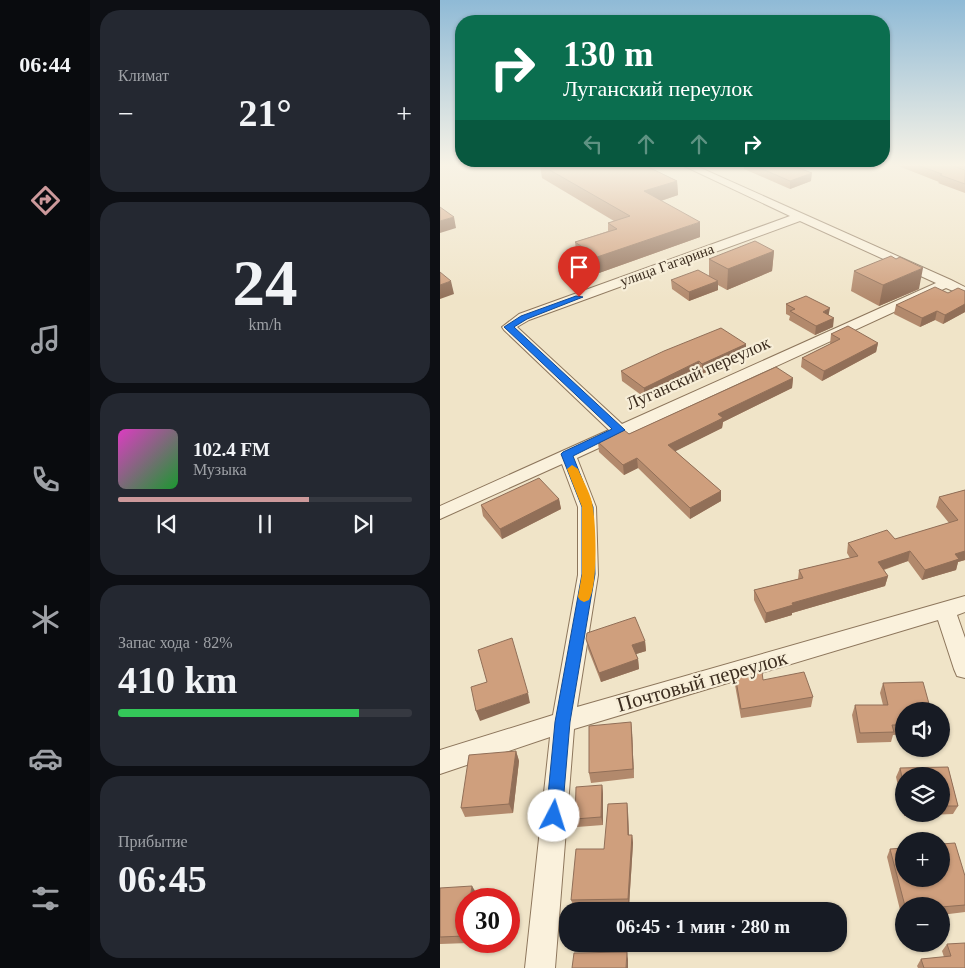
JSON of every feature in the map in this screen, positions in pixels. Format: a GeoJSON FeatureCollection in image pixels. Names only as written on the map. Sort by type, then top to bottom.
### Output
{"type":"FeatureCollection","features":[{"type":"Feature","properties":{"kind":"street"},"geometry":{"type":"LineString","coordinates":[[785,210],[965,292]]}},
{"type":"Feature","properties":{"kind":"street","name":"улица Гагарина"},"geometry":{"type":"LineString","coordinates":[[619,430],[509,327],[524,317],[799,217]]}},
{"type":"Feature","properties":{"kind":"street","name":"Луганский переулок"},"geometry":{"type":"LineString","coordinates":[[440,513],[619,430],[947,283]]}},
{"type":"Feature","properties":{"kind":"street"},"geometry":{"type":"LineString","coordinates":[[540,968],[563,722],[588,574],[588,507],[567,454]]}},
{"type":"Feature","properties":{"kind":"street"},"geometry":{"type":"LineString","coordinates":[[955,608],[965,668]]}},
{"type":"Feature","properties":{"kind":"street","name":"Почтовый переулок"},"geometry":{"type":"LineString","coordinates":[[440,762],[563,722],[955,608]]}},
{"type":"Feature","properties":{"kind":"building"},"geometry":{"type":"Polygon","coordinates":[[[440,210],[444,210],[454,217],[440,221],[440,210]]]}},
{"type":"Feature","properties":{"kind":"building"},"geometry":{"type":"Polygon","coordinates":[[[620,210],[679,210],[700,222],[597,257],[575,242],[617,229],[608,223],[630,216],[620,210]]]}},
{"type":"Feature","properties":{"kind":"building"},"geometry":{"type":"Polygon","coordinates":[[[755,241],[774,251],[728,269],[709,259],[755,241]]]}},
{"type":"Feature","properties":{"kind":"building"},"geometry":{"type":"Polygon","coordinates":[[[891,256],[896,259],[900,257],[923,268],[883,285],[854,271],[891,256]]]}},
{"type":"Feature","properties":{"kind":"building"},"geometry":{"type":"Polygon","coordinates":[[[698,270],[718,281],[689,292],[671,280],[698,270]]]}},
{"type":"Feature","properties":{"kind":"building"},"geometry":{"type":"Polygon","coordinates":[[[440,272],[451,281],[440,285],[440,272]]]}},
{"type":"Feature","properties":{"kind":"building"},"geometry":{"type":"Polygon","coordinates":[[[935,287],[948,293],[958,288],[965,291],[965,304],[945,315],[937,311],[922,318],[896,305],[935,287]]]}},
{"type":"Feature","properties":{"kind":"building"},"geometry":{"type":"Polygon","coordinates":[[[806,296],[830,308],[823,312],[834,318],[816,326],[790,311],[795,309],[786,304],[806,296]]]}},
{"type":"Feature","properties":{"kind":"building"},"geometry":{"type":"Polygon","coordinates":[[[848,326],[878,343],[824,371],[802,358],[840,339],[831,334],[848,326]]]}},
{"type":"Feature","properties":{"kind":"building"},"geometry":{"type":"Polygon","coordinates":[[[721,328],[746,344],[702,364],[699,361],[644,388],[621,371],[664,351],[721,328]]]}},
{"type":"Feature","properties":{"kind":"building"},"geometry":{"type":"Polygon","coordinates":[[[776,367],[793,378],[718,414],[723,418],[668,445],[721,491],[690,508],[637,458],[623,465],[598,442],[624,430],[629,434],[776,367]]]}},
{"type":"Feature","properties":{"kind":"building"},"geometry":{"type":"Polygon","coordinates":[[[539,478],[559,499],[500,529],[481,505],[539,478]]]}},
{"type":"Feature","properties":{"kind":"building"},"geometry":{"type":"Polygon","coordinates":[[[965,490],[965,551],[955,554],[959,559],[925,570],[910,551],[878,562],[888,576],[792,603],[793,605],[766,613],[754,590],[803,578],[799,570],[858,556],[848,543],[887,530],[895,539],[958,520],[939,497],[965,490]]]}},
{"type":"Feature","properties":{"kind":"building"},"geometry":{"type":"Polygon","coordinates":[[[635,617],[645,641],[632,645],[638,659],[599,673],[586,639],[587,633],[635,617]]]}},
{"type":"Feature","properties":{"kind":"building"},"geometry":{"type":"Polygon","coordinates":[[[512,638],[528,693],[476,711],[471,687],[487,682],[478,650],[512,638]]]}},
{"type":"Feature","properties":{"kind":"building"},"geometry":{"type":"Polygon","coordinates":[[[762,672],[763,680],[804,672],[813,697],[741,709],[735,675],[762,672]]]}},
{"type":"Feature","properties":{"kind":"building"},"geometry":{"type":"Polygon","coordinates":[[[923,682],[929,702],[895,702],[895,725],[892,725],[894,732],[860,733],[855,705],[888,705],[883,683],[923,682]]]}},
{"type":"Feature","properties":{"kind":"building"},"geometry":{"type":"Polygon","coordinates":[[[631,722],[633,769],[589,773],[589,726],[631,722]]]}},
{"type":"Feature","properties":{"kind":"building"},"geometry":{"type":"Polygon","coordinates":[[[516,751],[509,804],[461,808],[469,755],[516,751]]]}},
{"type":"Feature","properties":{"kind":"building"},"geometry":{"type":"Polygon","coordinates":[[[950,775],[958,806],[950,806],[950,775]]]}},
{"type":"Feature","properties":{"kind":"building"},"geometry":{"type":"Polygon","coordinates":[[[602,785],[601,817],[575,819],[576,787],[602,785]]]}},
{"type":"Feature","properties":{"kind":"building"},"geometry":{"type":"Polygon","coordinates":[[[627,803],[628,835],[632,835],[628,899],[571,900],[576,849],[604,849],[608,804],[627,803]]]}},
{"type":"Feature","properties":{"kind":"building"},"geometry":{"type":"Polygon","coordinates":[[[950,843],[955,843],[965,876],[965,905],[950,906],[950,897],[903,897],[900,887],[950,887],[950,843]]]}},
{"type":"Feature","properties":{"kind":"building"},"geometry":{"type":"Polygon","coordinates":[[[890,849],[895,849],[895,868],[890,849]]]}},
{"type":"Feature","properties":{"kind":"building"},"geometry":{"type":"Polygon","coordinates":[[[472,886],[472,888],[455,888],[455,936],[440,937],[440,888],[472,886]]]}},
{"type":"Feature","properties":{"kind":"building"},"geometry":{"type":"Polygon","coordinates":[[[965,943],[965,968],[924,968],[921,959],[951,956],[950,944],[965,943]]]}},
{"type":"Feature","properties":{"kind":"building"},"geometry":{"type":"Polygon","coordinates":[[[627,952],[626,968],[572,968],[574,953],[627,952]]]}},
{"type":"Feature","properties":{"kind":"slow traffic"},"geometry":{"type":"LineString","coordinates":[[572,469],[588,507],[588,574],[584,597]]}},
{"type":"Feature","properties":{"kind":"route"},"geometry":{"type":"LineString","coordinates":[[554,816],[563,722],[588,574],[588,507],[567,454],[619,430],[509,327],[524,317],[579,297]]}}]}
